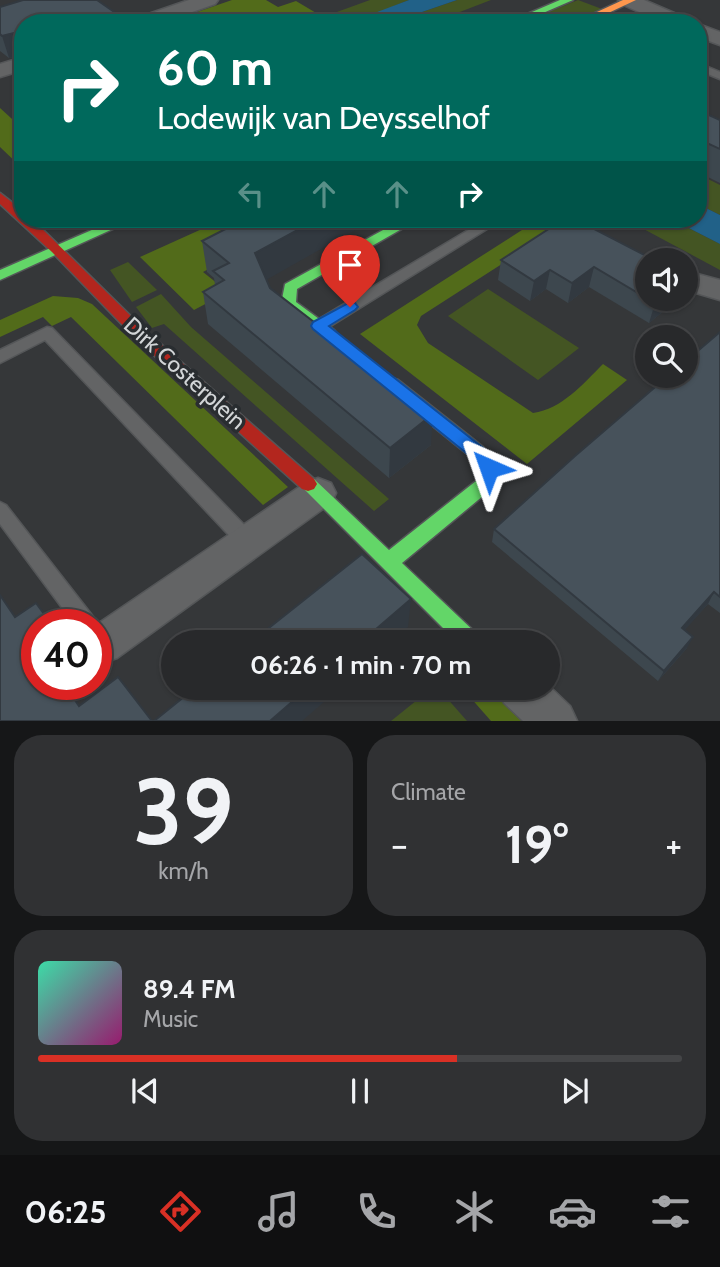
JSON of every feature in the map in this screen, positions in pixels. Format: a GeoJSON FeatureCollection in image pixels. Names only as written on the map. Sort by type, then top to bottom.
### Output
{"type":"FeatureCollection","features":[{"type":"Feature","properties":{"kind":"street"},"geometry":{"type":"LineString","coordinates":[[167,14],[208,0]]}},
{"type":"Feature","properties":{"kind":"street"},"geometry":{"type":"LineString","coordinates":[[533,14],[568,0]]}},
{"type":"Feature","properties":{"kind":"street"},"geometry":{"type":"LineString","coordinates":[[598,14],[630,0],[661,14]]}},
{"type":"Feature","properties":{"kind":"street","name":"Dirk Costerplein"},"geometry":{"type":"LineString","coordinates":[[0,197],[14,209]]}},
{"type":"Feature","properties":{"kind":"street","name":"Dirk Costerplein"},"geometry":{"type":"LineString","coordinates":[[35,228],[142,336],[318,493],[458,630]]}},
{"type":"Feature","properties":{"kind":"street"},"geometry":{"type":"LineString","coordinates":[[0,275],[107,228]]}},
{"type":"Feature","properties":{"kind":"street"},"geometry":{"type":"LineString","coordinates":[[340,342],[288,304],[290,286],[396,228]]}},
{"type":"Feature","properties":{"kind":"street"},"geometry":{"type":"LineString","coordinates":[[698,284],[720,290]]}},
{"type":"Feature","properties":{"kind":"street"},"geometry":{"type":"LineString","coordinates":[[382,376],[477,452],[486,460],[489,468],[483,486],[388,563]]}},
{"type":"Feature","properties":{"kind":"street"},"geometry":{"type":"LineString","coordinates":[[112,625],[248,542],[318,493]]}},
{"type":"Feature","properties":{"kind":"street"},"geometry":{"type":"LineString","coordinates":[[532,700],[555,721]]}},
{"type":"Feature","properties":{"kind":"lane"},"geometry":{"type":"LineString","coordinates":[[319,326],[481,228]]}},
{"type":"Feature","properties":{"kind":"lane"},"geometry":{"type":"LineString","coordinates":[[0,357],[47,332],[248,542]]}},
{"type":"Feature","properties":{"kind":"lane"},"geometry":{"type":"LineString","coordinates":[[0,510],[75,609]]}},
{"type":"Feature","properties":{"kind":"green space"},"geometry":{"type":"Polygon","coordinates":[[[232,0],[266,0],[278,7],[296,1],[318,14],[191,14],[232,0]]]}},
{"type":"Feature","properties":{"kind":"green space"},"geometry":{"type":"Polygon","coordinates":[[[370,0],[409,0],[375,14],[331,14],[370,0]]]}},
{"type":"Feature","properties":{"kind":"green space"},"geometry":{"type":"Polygon","coordinates":[[[457,0],[491,0],[455,14],[416,14],[457,0]]]}},
{"type":"Feature","properties":{"kind":"green space"},"geometry":{"type":"Polygon","coordinates":[[[578,0],[602,9],[590,14],[544,14],[578,0]]]}},
{"type":"Feature","properties":{"kind":"green space"},"geometry":{"type":"Polygon","coordinates":[[[0,108],[14,121],[14,160],[0,147],[0,108]]]}},
{"type":"Feature","properties":{"kind":"green space"},"geometry":{"type":"Polygon","coordinates":[[[707,178],[720,185],[720,215],[707,208],[707,178]]]}},
{"type":"Feature","properties":{"kind":"green space"},"geometry":{"type":"Polygon","coordinates":[[[204,228],[284,228],[203,272],[228,292],[194,310],[140,257],[204,228]]]}},
{"type":"Feature","properties":{"kind":"green space"},"geometry":{"type":"Polygon","coordinates":[[[525,228],[558,228],[421,316],[417,325],[428,343],[533,413],[544,411],[563,401],[603,364],[627,380],[527,464],[360,334],[525,228]]]}},
{"type":"Feature","properties":{"kind":"green space"},"geometry":{"type":"Polygon","coordinates":[[[642,228],[689,228],[720,244],[720,270],[698,258],[698,248],[679,248],[642,228]]]}},
{"type":"Feature","properties":{"kind":"green space"},"geometry":{"type":"Polygon","coordinates":[[[128,262],[157,290],[132,302],[110,270],[128,262]]]}},
{"type":"Feature","properties":{"kind":"green space"},"geometry":{"type":"Polygon","coordinates":[[[488,289],[579,348],[538,380],[448,316],[488,289]]]}},
{"type":"Feature","properties":{"kind":"green space"},"geometry":{"type":"Polygon","coordinates":[[[161,294],[191,327],[389,499],[374,511],[164,324],[152,328],[136,307],[161,294]]]}},
{"type":"Feature","properties":{"kind":"green space"},"geometry":{"type":"Polygon","coordinates":[[[53,296],[78,298],[92,304],[288,487],[263,505],[71,317],[52,326],[43,317],[0,337],[0,320],[53,296]]]}},
{"type":"Feature","properties":{"kind":"green space"},"geometry":{"type":"Polygon","coordinates":[[[417,700],[449,700],[467,721],[391,721],[417,700]]]}},
{"type":"Feature","properties":{"kind":"green space"},"geometry":{"type":"Polygon","coordinates":[[[473,700],[501,700],[523,721],[491,721],[473,700]]]}},
{"type":"Feature","properties":{"kind":"water"},"geometry":{"type":"Polygon","coordinates":[[[409,0],[457,0],[416,14],[372,14],[409,0]]]}},
{"type":"Feature","properties":{"kind":"water"},"geometry":{"type":"Polygon","coordinates":[[[707,208],[720,215],[720,244],[689,228],[707,228],[707,208]]]}},
{"type":"Feature","properties":{"kind":"building"},"geometry":{"type":"Polygon","coordinates":[[[23,0],[97,0],[117,14],[14,14],[14,33],[2,36],[0,7],[23,0]]]}},
{"type":"Feature","properties":{"kind":"building"},"geometry":{"type":"Polygon","coordinates":[[[707,114],[720,120],[720,149],[707,143],[707,114]]]}},
{"type":"Feature","properties":{"kind":"building"},"geometry":{"type":"Polygon","coordinates":[[[227,228],[301,228],[255,253],[270,288],[433,414],[390,448],[203,292],[224,280],[213,271],[229,263],[202,241],[227,228]]]}},
{"type":"Feature","properties":{"kind":"building"},"geometry":{"type":"Polygon","coordinates":[[[550,228],[592,228],[635,250],[635,291],[594,267],[572,283],[550,270],[534,281],[501,260],[550,228]]]}},
{"type":"Feature","properties":{"kind":"building"},"geometry":{"type":"Polygon","coordinates":[[[720,332],[720,597],[714,592],[682,628],[693,637],[664,671],[494,529],[654,388],[698,388],[698,351],[720,332]]]}},
{"type":"Feature","properties":{"kind":"building"},"geometry":{"type":"Polygon","coordinates":[[[362,554],[411,599],[375,630],[266,630],[362,554]]]}},
{"type":"Feature","properties":{"kind":"building"},"geometry":{"type":"Polygon","coordinates":[[[0,595],[15,617],[21,613],[21,700],[75,700],[79,706],[87,700],[112,700],[112,681],[118,677],[152,721],[0,721],[0,595]]]}},
{"type":"Feature","properties":{"kind":"building"},"geometry":{"type":"Polygon","coordinates":[[[36,603],[40,609],[27,609],[36,603]]]}},
{"type":"Feature","properties":{"kind":"building"},"geometry":{"type":"Polygon","coordinates":[[[180,700],[294,700],[270,721],[154,721],[180,700]]]}},
{"type":"Feature","properties":{"kind":"traffic: fast"},"geometry":{"type":"LineString","coordinates":[[533,14],[568,0]]}},
{"type":"Feature","properties":{"kind":"traffic: fast"},"geometry":{"type":"LineString","coordinates":[[0,275],[107,228]]}},
{"type":"Feature","properties":{"kind":"traffic: fast"},"geometry":{"type":"LineString","coordinates":[[329,334],[288,304],[290,287],[396,228]]}},
{"type":"Feature","properties":{"kind":"traffic: fast"},"geometry":{"type":"LineString","coordinates":[[388,563],[483,486],[490,468],[477,452],[392,384]]}},
{"type":"Feature","properties":{"kind":"traffic: fast"},"geometry":{"type":"LineString","coordinates":[[308,484],[459,630]]}},
{"type":"Feature","properties":{"kind":"traffic: slow"},"geometry":{"type":"LineString","coordinates":[[599,14],[631,0]]}},
{"type":"Feature","properties":{"kind":"traffic: jam"},"geometry":{"type":"LineString","coordinates":[[0,197],[14,210]]}},
{"type":"Feature","properties":{"kind":"traffic: jam"},"geometry":{"type":"LineString","coordinates":[[34,228],[142,336],[308,484]]}},
{"type":"Feature","properties":{"kind":"route"},"geometry":{"type":"LineString","coordinates":[[350,307],[319,326],[477,452],[486,460],[489,468]]}}]}
